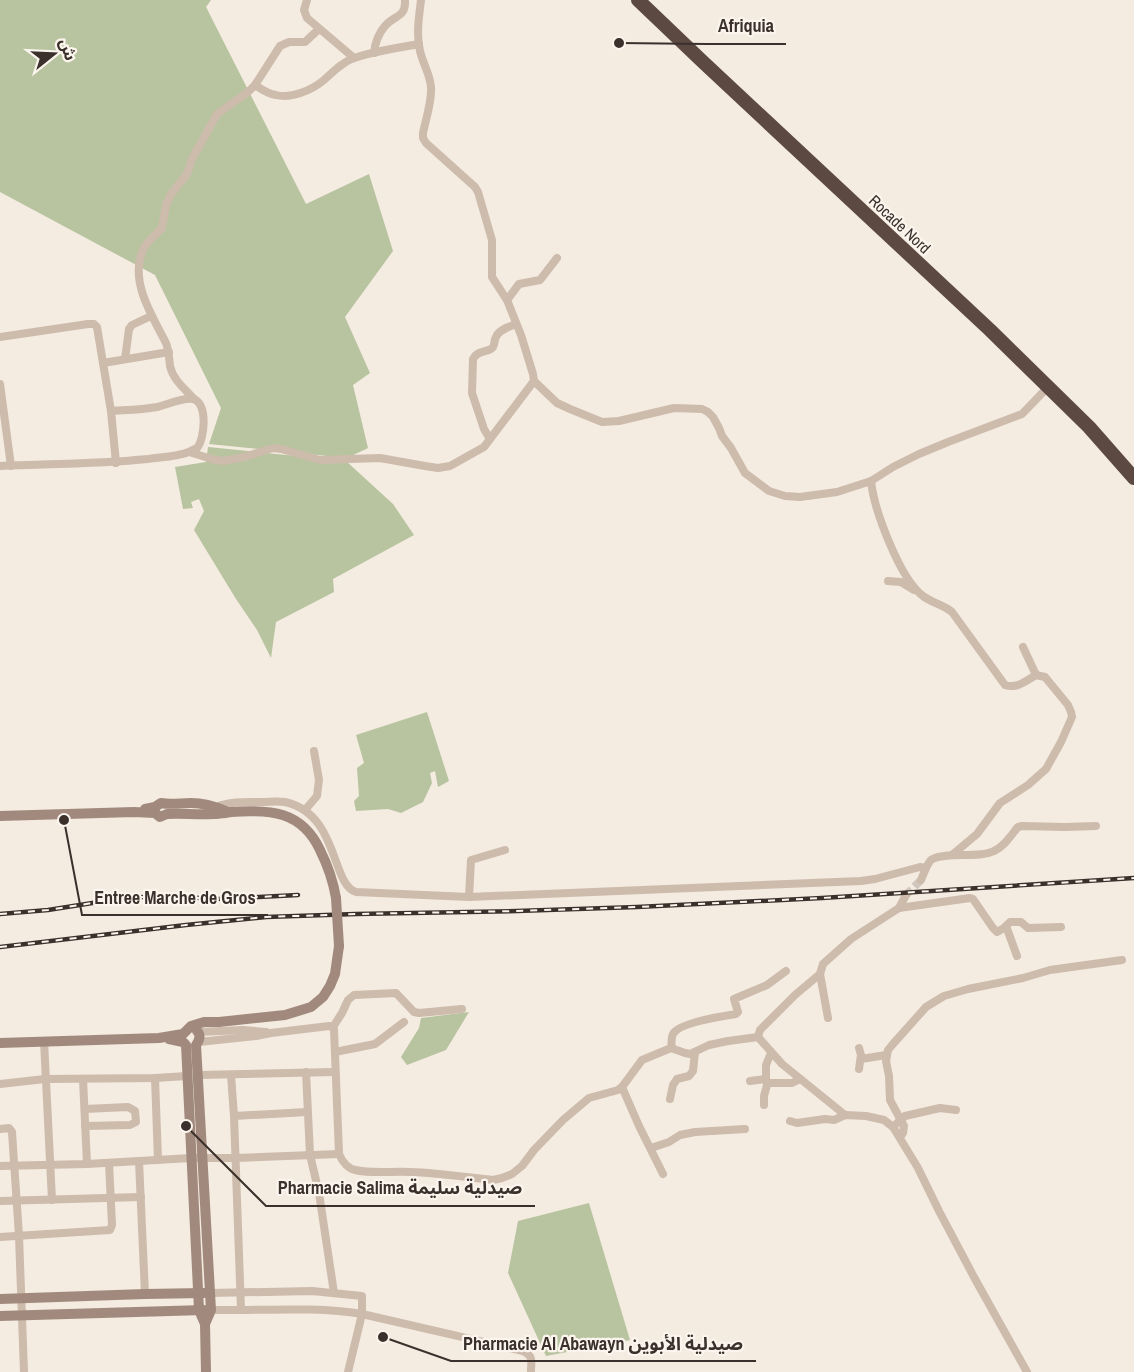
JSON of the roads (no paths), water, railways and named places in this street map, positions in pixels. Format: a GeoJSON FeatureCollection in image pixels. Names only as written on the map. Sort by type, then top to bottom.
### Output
{"type":"FeatureCollection","features":[{"type":"Feature","properties":{"kind":"highway","name":"Rocade Nord"},"geometry":{"type":"LineString","coordinates":[[638,0],[990,330],[1089,428],[1134,478]]}},
{"type":"Feature","properties":{"kind":"street"},"geometry":{"type":"LineString","coordinates":[[307,0],[305,16],[354,58]]}},
{"type":"Feature","properties":{"kind":"street"},"geometry":{"type":"LineString","coordinates":[[421,0],[419,44],[431,84],[423,138],[478,192],[492,240],[492,277],[507,300],[534,381],[557,403],[602,422],[619,421],[674,408],[702,409],[713,417],[745,473],[769,491],[785,496],[800,497],[822,495],[871,482],[919,454],[1022,414],[1048,387]]}},
{"type":"Feature","properties":{"kind":"street"},"geometry":{"type":"LineString","coordinates":[[374,53],[382,29],[388,22],[401,15],[407,1]]}},
{"type":"Feature","properties":{"kind":"street"},"geometry":{"type":"LineString","coordinates":[[0,466],[116,462],[176,455],[196,448],[202,438],[204,423],[202,409],[199,402],[179,383],[170,366],[167,345],[146,305],[139,278],[141,254],[151,237],[162,228],[165,205],[187,174],[192,159],[217,114],[255,85],[280,46],[289,42],[304,42],[320,29]]}},
{"type":"Feature","properties":{"kind":"street"},"geometry":{"type":"LineString","coordinates":[[255,85],[274,95],[286,96],[303,92],[322,82],[345,62],[354,58],[419,44]]}},
{"type":"Feature","properties":{"kind":"street"},"geometry":{"type":"LineString","coordinates":[[507,300],[519,284],[540,280],[557,258]]}},
{"type":"Feature","properties":{"kind":"street"},"geometry":{"type":"LineString","coordinates":[[125,359],[129,329],[132,325],[151,316]]}},
{"type":"Feature","properties":{"kind":"street"},"geometry":{"type":"LineString","coordinates":[[0,337],[94,324],[97,327],[111,411],[116,462]]}},
{"type":"Feature","properties":{"kind":"street"},"geometry":{"type":"LineString","coordinates":[[490,440],[472,393],[473,359],[477,354],[494,346],[498,333],[516,324]]}},
{"type":"Feature","properties":{"kind":"street"},"geometry":{"type":"LineString","coordinates":[[103,363],[169,352]]}},
{"type":"Feature","properties":{"kind":"street"},"geometry":{"type":"LineString","coordinates":[[189,452],[224,461],[273,448],[320,460],[380,458],[444,468],[484,447],[534,381]]}},
{"type":"Feature","properties":{"kind":"street"},"geometry":{"type":"LineString","coordinates":[[0,384],[11,466]]}},
{"type":"Feature","properties":{"kind":"street"},"geometry":{"type":"LineString","coordinates":[[111,411],[155,407],[195,399]]}},
{"type":"Feature","properties":{"kind":"street"},"geometry":{"type":"LineString","coordinates":[[871,482],[880,520],[912,585],[923,596],[952,612],[1005,685],[1014,687],[1036,675],[1045,677],[1071,712],[1072,717],[1046,769],[1028,785],[1000,804],[977,834],[952,855]]}},
{"type":"Feature","properties":{"kind":"street"},"geometry":{"type":"LineString","coordinates":[[888,581],[901,582],[919,592]]}},
{"type":"Feature","properties":{"kind":"street"},"geometry":{"type":"LineString","coordinates":[[1023,647],[1036,675]]}},
{"type":"Feature","properties":{"kind":"street"},"geometry":{"type":"LineString","coordinates":[[305,810],[317,796],[319,780],[314,751]]}},
{"type":"Feature","properties":{"kind":"street"},"geometry":{"type":"LineString","coordinates":[[193,813],[238,802],[285,802],[305,810],[322,827],[342,877],[350,890],[356,892],[469,897],[861,881],[920,867],[926,868]]}},
{"type":"Feature","properties":{"kind":"street"},"geometry":{"type":"LineString","coordinates":[[0,816],[134,812],[203,803],[231,812]]}},
{"type":"Feature","properties":{"kind":"street"},"geometry":{"type":"LineString","coordinates":[[160,809],[213,814],[247,811],[278,813],[289,817],[302,824],[315,838],[334,883],[336,898],[339,946],[335,974],[323,997],[311,1006],[285,1015],[198,1023],[191,1037],[198,1294],[199,1310],[205,1324],[206,1372]]}},
{"type":"Feature","properties":{"kind":"street"},"geometry":{"type":"LineString","coordinates":[[921,880],[933,858],[988,854],[1003,845],[1018,827],[1096,826]]}},
{"type":"Feature","properties":{"kind":"street"},"geometry":{"type":"LineString","coordinates":[[469,897],[471,860],[505,850]]}},
{"type":"Feature","properties":{"kind":"street"},"geometry":{"type":"LineString","coordinates":[[900,908],[906,896]]}},
{"type":"Feature","properties":{"kind":"street"},"geometry":{"type":"LineString","coordinates":[[758,1037],[760,1030],[820,974],[824,964],[850,939],[900,908],[970,898],[997,932],[1010,922],[1021,922],[1028,928],[1061,927]]}},
{"type":"Feature","properties":{"kind":"street"},"geometry":{"type":"LineString","coordinates":[[1006,926],[1017,956]]}},
{"type":"Feature","properties":{"kind":"street"},"geometry":{"type":"LineString","coordinates":[[900,1137],[904,1130],[901,1118],[890,1100],[886,1055],[892,1044],[926,1007],[944,996],[968,989],[1050,970],[1122,960]]}},
{"type":"Feature","properties":{"kind":"street"},"geometry":{"type":"LineString","coordinates":[[671,1048],[672,1035],[675,1031],[683,1026],[736,1014],[738,1012],[734,999],[767,985],[786,972]]}},
{"type":"Feature","properties":{"kind":"street"},"geometry":{"type":"LineString","coordinates":[[820,974],[828,1018]]}},
{"type":"Feature","properties":{"kind":"street"},"geometry":{"type":"LineString","coordinates":[[462,1009],[418,1013],[414,1012],[396,993],[354,995],[348,1000],[333,1027],[339,1154],[347,1166],[357,1170],[382,1172],[502,1178],[522,1166],[554,1129],[589,1098],[622,1087],[642,1060],[671,1048],[685,1053],[695,1052],[709,1045],[758,1037]]}},
{"type":"Feature","properties":{"kind":"street"},"geometry":{"type":"LineString","coordinates":[[335,1052],[375,1044],[404,1022]]}},
{"type":"Feature","properties":{"kind":"street"},"geometry":{"type":"LineString","coordinates":[[0,1043],[256,1036],[333,1027]]}},
{"type":"Feature","properties":{"kind":"street"},"geometry":{"type":"LineString","coordinates":[[758,1037],[771,1053],[845,1115]]}},
{"type":"Feature","properties":{"kind":"street"},"geometry":{"type":"LineString","coordinates":[[44,1041],[52,1200]]}},
{"type":"Feature","properties":{"kind":"street"},"geometry":{"type":"LineString","coordinates":[[859,1048],[861,1059],[859,1069]]}},
{"type":"Feature","properties":{"kind":"street"},"geometry":{"type":"LineString","coordinates":[[670,1099],[677,1079],[688,1076],[693,1071],[695,1052]]}},
{"type":"Feature","properties":{"kind":"street"},"geometry":{"type":"LineString","coordinates":[[765,1105],[766,1062],[771,1053]]}},
{"type":"Feature","properties":{"kind":"street"},"geometry":{"type":"LineString","coordinates":[[861,1059],[886,1055]]}},
{"type":"Feature","properties":{"kind":"street"},"geometry":{"type":"LineString","coordinates":[[306,1072],[310,1155],[324,1221],[334,1293]]}},
{"type":"Feature","properties":{"kind":"street"},"geometry":{"type":"LineString","coordinates":[[0,1084],[45,1079],[335,1072]]}},
{"type":"Feature","properties":{"kind":"street"},"geometry":{"type":"LineString","coordinates":[[231,1075],[242,1310]]}},
{"type":"Feature","properties":{"kind":"street"},"geometry":{"type":"LineString","coordinates":[[155,1078],[158,1160]]}},
{"type":"Feature","properties":{"kind":"street"},"geometry":{"type":"LineString","coordinates":[[83,1079],[87,1164]]}},
{"type":"Feature","properties":{"kind":"street"},"geometry":{"type":"LineString","coordinates":[[750,1081],[792,1083],[800,1079]]}},
{"type":"Feature","properties":{"kind":"street"},"geometry":{"type":"LineString","coordinates":[[622,1087],[663,1174]]}},
{"type":"Feature","properties":{"kind":"street"},"geometry":{"type":"LineString","coordinates":[[85,1109],[128,1107],[135,1112],[136,1122],[130,1125],[85,1126]]}},
{"type":"Feature","properties":{"kind":"street"},"geometry":{"type":"LineString","coordinates":[[893,1127],[905,1116],[940,1108],[956,1110]]}},
{"type":"Feature","properties":{"kind":"street"},"geometry":{"type":"LineString","coordinates":[[234,1116],[307,1112]]}},
{"type":"Feature","properties":{"kind":"street"},"geometry":{"type":"LineString","coordinates":[[790,1121],[797,1123],[834,1120],[845,1115],[866,1116],[884,1120],[893,1127],[918,1168],[975,1279],[1027,1372]]}},
{"type":"Feature","properties":{"kind":"street"},"geometry":{"type":"LineString","coordinates":[[0,1129],[9,1128],[12,1132],[24,1372]]}},
{"type":"Feature","properties":{"kind":"street"},"geometry":{"type":"LineString","coordinates":[[651,1148],[669,1142],[680,1135],[745,1129]]}},
{"type":"Feature","properties":{"kind":"street"},"geometry":{"type":"LineString","coordinates":[[0,1166],[339,1154]]}},
{"type":"Feature","properties":{"kind":"street"},"geometry":{"type":"LineString","coordinates":[[196,1158],[211,1310],[205,1324]]}},
{"type":"Feature","properties":{"kind":"street"},"geometry":{"type":"LineString","coordinates":[[139,1161],[145,1294]]}},
{"type":"Feature","properties":{"kind":"street"},"geometry":{"type":"LineString","coordinates":[[0,1237],[107,1231],[111,1228],[109,1162]]}},
{"type":"Feature","properties":{"kind":"street"},"geometry":{"type":"LineString","coordinates":[[0,1201],[141,1197]]}},
{"type":"Feature","properties":{"kind":"street"},"geometry":{"type":"LineString","coordinates":[[0,1299],[293,1291],[362,1296],[362,1314],[350,1371]]}},
{"type":"Feature","properties":{"kind":"street"},"geometry":{"type":"LineString","coordinates":[[0,1316],[199,1310],[337,1310],[523,1351],[532,1358],[531,1372]]}},
{"type":"Feature","properties":{"kind":"tunnel"},"geometry":{"type":"LineString","coordinates":[[906,895],[921,880]]}},
{"type":"Feature","properties":{"kind":"railway"},"geometry":{"type":"LineString","coordinates":[[0,947],[266,917],[637,907],[1134,878]]}},
{"type":"Feature","properties":{"kind":"railway"},"geometry":{"type":"LineString","coordinates":[[0,914],[48,910],[124,898],[164,896],[217,899],[298,895]]}},
{"type":"Feature","properties":{"kind":"place","name":"Afriquia"},"geometry":{"type":"Point","coordinates":[619,43]}},
{"type":"Feature","properties":{"kind":"place","name":"Entree Marche de Gros"},"geometry":{"type":"Point","coordinates":[64,820]}},
{"type":"Feature","properties":{"kind":"place","name":"Pharmacie Salima صيدلية سليمة"},"geometry":{"type":"Point","coordinates":[186,1126]}},
{"type":"Feature","properties":{"kind":"place","name":"Pharmacie Al Abawayn صيدلية الأبوين"},"geometry":{"type":"Point","coordinates":[383,1337]}}]}
